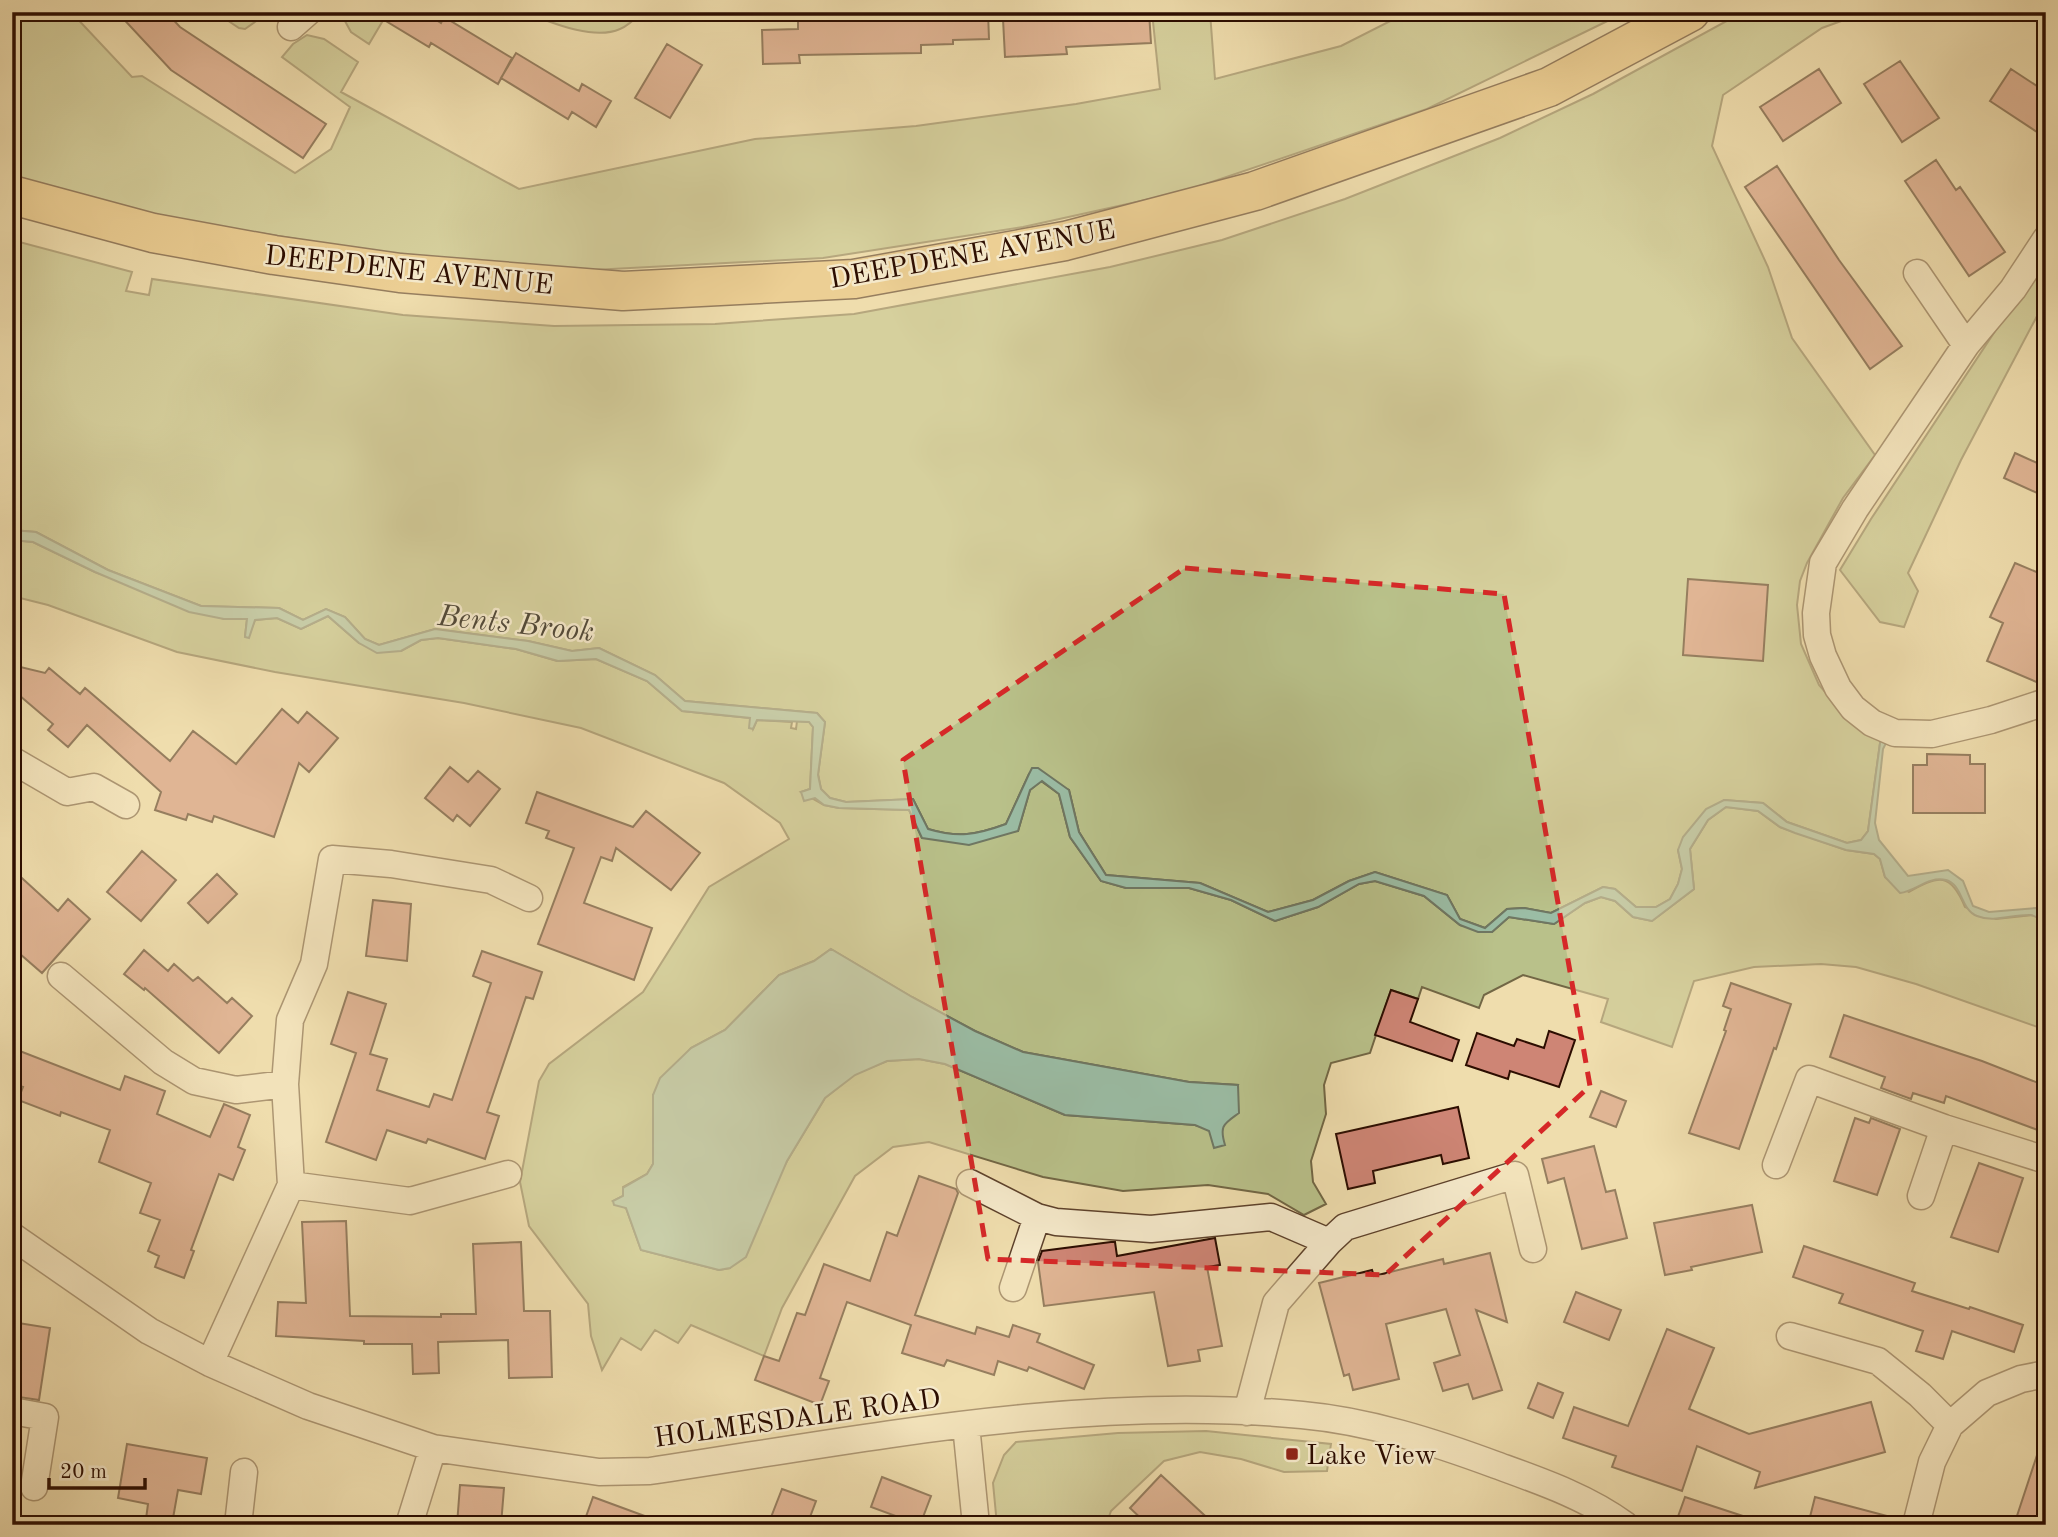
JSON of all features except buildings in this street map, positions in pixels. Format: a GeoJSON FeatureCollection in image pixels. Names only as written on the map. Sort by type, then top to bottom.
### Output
{"type":"FeatureCollection","features":[{"type":"Feature","properties":{"kind":"highway","name":"DEEPDENE AVENUE"},"geometry":{"type":"LineString","coordinates":[[12,195],[153,233],[274,256],[400,273],[623,291],[854,279],[1065,242],[1255,191],[1549,87],[1690,12]]}},
{"type":"Feature","properties":{"kind":"street"},"geometry":{"type":"LineString","coordinates":[[2046,239],[2013,289],[1966,345],[1854,509],[1823,563],[1816,613],[1817,635],[1823,656],[1853,708],[1872,723],[1895,733],[1932,734],[1991,720],[2046,702]]}},
{"type":"Feature","properties":{"kind":"street"},"geometry":{"type":"LineString","coordinates":[[1917,272],[1966,345]]}},
{"type":"Feature","properties":{"kind":"street"},"geometry":{"type":"LineString","coordinates":[[12,760],[67,792],[94,787],[127,805]]}},
{"type":"Feature","properties":{"kind":"street"},"geometry":{"type":"LineString","coordinates":[[210,1363],[291,1185],[285,1084],[290,1020],[314,964],[332,859],[391,864],[491,880],[529,898]]}},
{"type":"Feature","properties":{"kind":"street"},"geometry":{"type":"LineString","coordinates":[[61,976],[163,1062],[194,1081],[236,1090],[285,1084]]}},
{"type":"Feature","properties":{"kind":"street"},"geometry":{"type":"LineString","coordinates":[[1776,1165],[1809,1079],[1944,1128],[2046,1160]]}},
{"type":"Feature","properties":{"kind":"street"},"geometry":{"type":"LineString","coordinates":[[1920,1196],[1944,1128]]}},
{"type":"Feature","properties":{"kind":"street"},"geometry":{"type":"LineString","coordinates":[[291,1185],[410,1201],[508,1174]]}},
{"type":"Feature","properties":{"kind":"street"},"geometry":{"type":"LineString","coordinates":[[1247,1412],[1276,1303],[1345,1227],[1515,1175],[1534,1249]]}},
{"type":"Feature","properties":{"kind":"street"},"geometry":{"type":"LineString","coordinates":[[970,1183],[1037,1217],[1056,1222],[1151,1229],[1271,1217],[1329,1242]]}},
{"type":"Feature","properties":{"kind":"street"},"geometry":{"type":"LineString","coordinates":[[1013,1288],[1037,1217]]}},
{"type":"Feature","properties":{"kind":"street","name":"HOLMESDALE ROAD"},"geometry":{"type":"LineString","coordinates":[[12,1236],[149,1331],[210,1363],[308,1406],[433,1448],[599,1472],[650,1471],[966,1424],[1132,1410],[1304,1415],[1369,1427],[1455,1450],[1539,1480],[1609,1513],[1625,1525]]}},
{"type":"Feature","properties":{"kind":"street"},"geometry":{"type":"LineString","coordinates":[[1790,1336],[1878,1361],[1920,1395],[1950,1425]]}},
{"type":"Feature","properties":{"kind":"street"},"geometry":{"type":"LineString","coordinates":[[1916,1525],[1933,1462],[1950,1425],[1987,1393],[2021,1379],[2046,1374]]}},
{"type":"Feature","properties":{"kind":"street"},"geometry":{"type":"LineString","coordinates":[[12,1411],[46,1417],[34,1487]]}},
{"type":"Feature","properties":{"kind":"street"},"geometry":{"type":"LineString","coordinates":[[966,1424],[976,1525]]}},
{"type":"Feature","properties":{"kind":"street"},"geometry":{"type":"LineString","coordinates":[[409,1525],[433,1448]]}},
{"type":"Feature","properties":{"kind":"street"},"geometry":{"type":"LineString","coordinates":[[237,1525],[244,1472]]}},
{"type":"Feature","properties":{"kind":"highlighted area"},"geometry":{"type":"Polygon","coordinates":[[[1185,568],[1504,594],[1590,1086],[1385,1275],[988,1259],[903,760],[1185,568]]]}},
{"type":"Feature","properties":{"kind":"shaded area"},"geometry":{"type":"Polygon","coordinates":[[[12,12],[71,12],[132,77],[142,76],[295,173],[331,149],[350,107],[282,57],[293,44],[307,35],[324,39],[358,62],[341,92],[519,189],[755,139],[916,126],[1076,104],[1160,89],[1152,12],[1210,12],[1215,79],[1341,46],[1408,12],[1626,12],[1427,109],[1182,192],[1023,227],[823,258],[592,270],[401,256],[155,216],[12,177],[12,12]]]}},
{"type":"Feature","properties":{"kind":"shaded area"},"geometry":{"type":"Polygon","coordinates":[[[215,12],[269,12],[245,29],[215,12]]]}},
{"type":"Feature","properties":{"kind":"shaded area"},"geometry":{"type":"Polygon","coordinates":[[[340,12],[388,12],[369,44],[351,32],[340,12]]]}},
{"type":"Feature","properties":{"kind":"shaded area"},"geometry":{"type":"Polygon","coordinates":[[[524,12],[642,12],[623,28],[597,33],[572,29],[524,12]]]}},
{"type":"Feature","properties":{"kind":"shaded area"},"geometry":{"type":"Polygon","coordinates":[[[1743,12],[1866,12],[1822,28],[1723,95],[1712,146],[1768,267],[1792,338],[1875,455],[1843,498],[1807,563],[1800,581],[1797,605],[1801,644],[1819,685],[1851,722],[1881,736],[1868,831],[1861,840],[1847,843],[1787,822],[1763,803],[1724,800],[1678,850],[1682,869],[1678,884],[1670,899],[1656,907],[1636,907],[1615,889],[1603,887],[1551,913],[1524,908],[1507,909],[1485,928],[1460,919],[1447,895],[1375,872],[1349,881],[1313,900],[1268,912],[1200,883],[1106,875],[1079,832],[1069,790],[1029,774],[1006,824],[967,834],[939,832],[928,829],[913,799],[846,802],[830,798],[821,789],[818,774],[825,722],[817,713],[685,701],[655,675],[599,648],[572,651],[528,641],[435,629],[379,645],[365,639],[345,617],[326,609],[303,620],[279,608],[201,606],[108,570],[36,532],[12,530],[12,240],[132,272],[126,291],[149,295],[152,279],[403,315],[554,326],[715,324],[854,314],[1110,267],[1222,240],[1345,199],[1500,138],[1593,94],[1743,12]]]}},
{"type":"Feature","properties":{"kind":"shaded area"},"geometry":{"type":"Polygon","coordinates":[[[2046,254],[2046,299],[1961,460],[1908,573],[1918,591],[1904,627],[1880,622],[1840,570],[2046,254]]]}},
{"type":"Feature","properties":{"kind":"shaded area"},"geometry":{"type":"Polygon","coordinates":[[[12,530],[36,532],[108,570],[201,606],[279,608],[303,620],[326,609],[345,617],[365,639],[379,645],[435,629],[528,641],[572,651],[599,648],[655,675],[685,701],[817,713],[825,722],[818,775],[821,789],[830,798],[846,802],[913,799],[928,829],[939,832],[967,834],[1006,824],[1032,768],[1038,768],[1069,790],[1079,832],[1106,875],[1200,883],[1268,912],[1313,900],[1349,881],[1375,872],[1447,895],[1460,919],[1485,928],[1507,909],[1524,908],[1551,913],[1603,887],[1615,889],[1636,907],[1656,907],[1670,899],[1678,884],[1682,869],[1678,850],[1683,837],[1706,809],[1724,800],[1763,803],[1787,822],[1847,843],[1861,840],[1868,831],[1881,736],[1887,741],[1883,749],[1875,823],[1879,840],[1908,876],[1948,870],[1963,881],[1973,906],[1989,912],[2036,908],[2046,915],[2046,922],[2031,915],[1990,919],[1977,916],[1967,908],[1956,887],[1946,880],[1933,880],[1900,893],[1885,877],[1880,859],[1874,854],[1846,850],[1795,833],[1780,827],[1758,811],[1726,807],[1708,820],[1690,849],[1694,889],[1652,921],[1633,917],[1615,901],[1601,897],[1585,903],[1554,924],[1509,917],[1492,932],[1478,932],[1460,925],[1424,896],[1375,881],[1359,884],[1318,907],[1275,921],[1231,900],[1189,888],[1126,888],[1101,881],[1070,837],[1059,794],[1042,781],[1030,790],[1018,831],[969,845],[922,838],[909,810],[839,808],[824,805],[815,798],[804,801],[801,792],[810,789],[813,727],[809,722],[757,720],[753,729],[749,728],[750,718],[682,711],[647,681],[596,659],[558,661],[516,649],[438,638],[421,640],[401,651],[377,653],[359,643],[328,616],[301,629],[277,618],[255,620],[249,638],[245,637],[247,619],[224,619],[189,612],[33,542],[12,540],[12,530]]]}},
{"type":"Feature","properties":{"kind":"shaded area"},"geometry":{"type":"Polygon","coordinates":[[[12,540],[33,542],[95,572],[224,619],[247,619],[245,636],[248,637],[255,620],[277,618],[301,629],[328,616],[359,643],[401,651],[421,640],[438,638],[516,649],[557,661],[596,659],[647,681],[682,711],[750,718],[753,729],[757,720],[792,722],[791,728],[796,729],[797,721],[809,722],[813,727],[810,789],[801,792],[824,805],[839,808],[909,810],[922,838],[1018,831],[1030,790],[1041,781],[1059,794],[1070,837],[1101,881],[1126,888],[1189,888],[1231,900],[1275,921],[1318,907],[1359,884],[1375,881],[1424,896],[1460,925],[1492,932],[1509,917],[1554,924],[1585,903],[1601,897],[1615,901],[1633,917],[1652,921],[1694,889],[1690,849],[1708,820],[1726,807],[1758,811],[1780,827],[1846,850],[1874,854],[1880,859],[1885,877],[1909,892],[1928,882],[1943,880],[1955,888],[1965,907],[1996,919],[2033,915],[2046,922],[2046,1030],[1916,984],[1856,967],[1821,964],[1754,967],[1694,981],[1672,1047],[1601,1022],[1608,999],[1523,975],[1484,995],[1479,1008],[1422,987],[1418,999],[1391,990],[1370,1053],[1331,1063],[1324,1085],[1326,1114],[1311,1161],[1313,1182],[1326,1204],[1304,1215],[1268,1194],[1208,1185],[1123,1191],[1043,1177],[929,1142],[893,1147],[855,1176],[782,1308],[764,1356],[691,1325],[678,1343],[655,1330],[641,1350],[621,1338],[602,1370],[591,1336],[588,1304],[529,1226],[520,1182],[539,1081],[549,1064],[643,992],[709,887],[789,839],[780,823],[724,783],[581,728],[464,703],[275,672],[177,652],[48,605],[12,596],[12,540]],[[831,949],[814,961],[779,975],[725,1030],[691,1048],[653,1095],[653,1164],[647,1174],[623,1187],[623,1196],[613,1201],[626,1208],[641,1250],[719,1270],[730,1268],[787,1161],[825,1098],[855,1074],[887,1061],[919,1059],[945,1064],[1065,1115],[1195,1125],[1221,1133],[1238,1085],[1189,1082],[1023,1052],[975,1031],[831,949]]]}},
{"type":"Feature","properties":{"kind":"shaded area"},"geometry":{"type":"Polygon","coordinates":[[[831,949],[975,1031],[1023,1052],[1189,1082],[1238,1085],[1239,1113],[1224,1126],[1225,1145],[1214,1148],[1209,1131],[1195,1125],[1065,1115],[945,1064],[919,1059],[887,1061],[855,1075],[825,1098],[787,1161],[746,1257],[730,1268],[719,1270],[641,1250],[626,1208],[614,1205],[613,1201],[623,1196],[623,1188],[647,1174],[653,1164],[653,1095],[660,1078],[691,1048],[725,1030],[779,975],[814,961],[831,949]]]}},
{"type":"Feature","properties":{"kind":"shaded area"},"geometry":{"type":"Polygon","coordinates":[[[1206,1431],[1331,1444],[1327,1471],[1284,1472],[1241,1459],[1200,1452],[1164,1461],[1111,1511],[1106,1525],[997,1525],[993,1483],[1004,1455],[1016,1442],[1118,1433],[1206,1431]]]}},
{"type":"Feature","properties":{"kind":"place","name":"Lake View"},"geometry":{"type":"Point","coordinates":[1292,1454]}},
{"type":"Feature","properties":{"kind":"water label","name":"Bents Brook"},"geometry":{"type":"Point","coordinates":[516,623]}}]}
